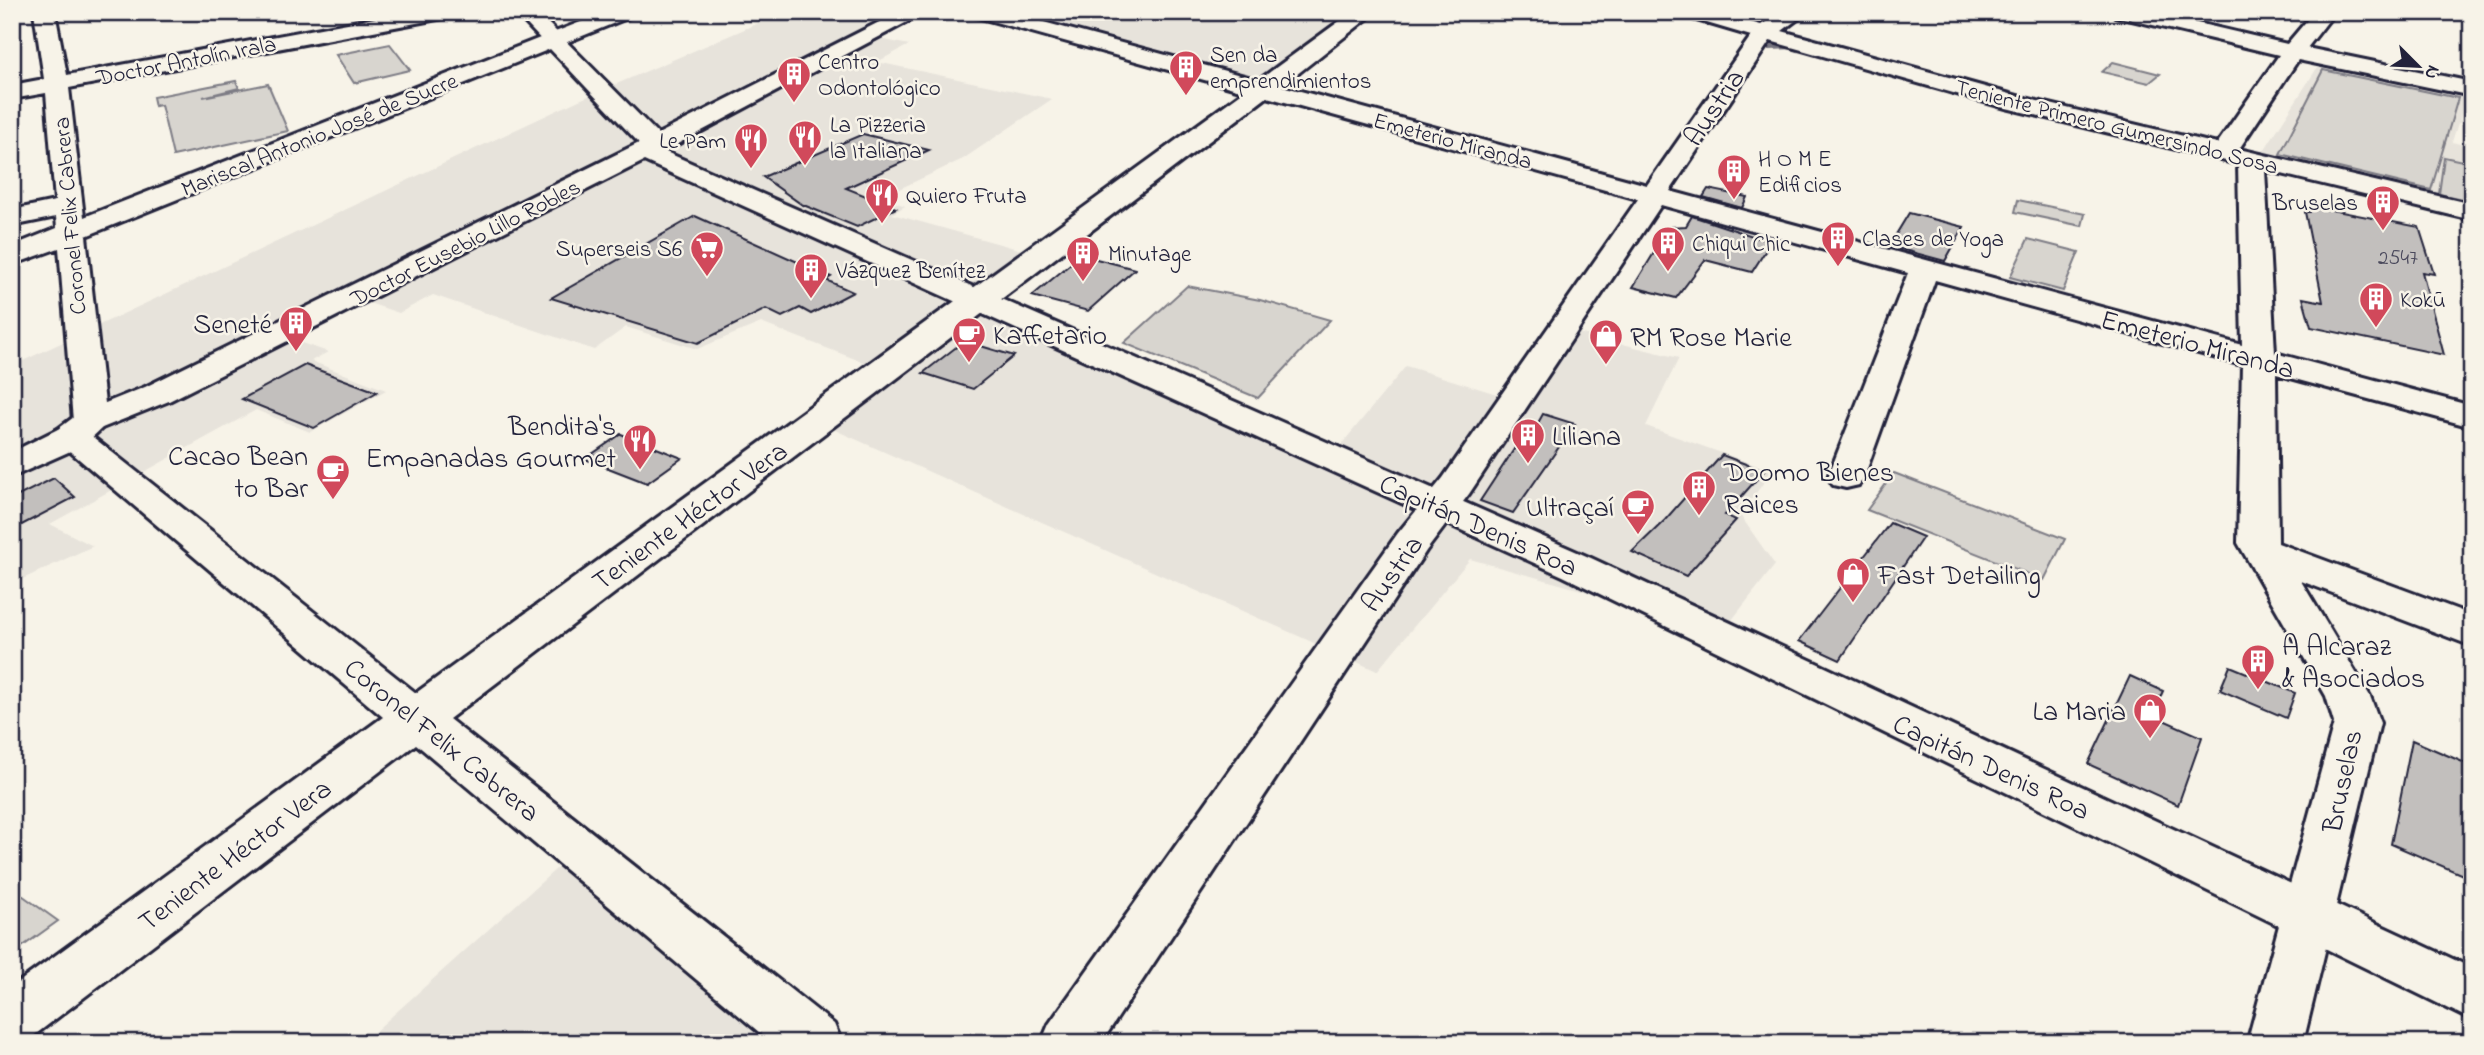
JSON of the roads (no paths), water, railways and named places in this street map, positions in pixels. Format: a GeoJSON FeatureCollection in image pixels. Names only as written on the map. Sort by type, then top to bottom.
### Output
{"type":"FeatureCollection","features":[{"type":"Feature","properties":{"kind":"street","name":"Coronel Felix Cabrera"},"geometry":{"type":"LineString","coordinates":[[44,12],[57,84],[69,219],[80,429],[416,717],[814,1043]]}},
{"type":"Feature","properties":{"kind":"street","name":"Doctor Antolín Irala"},"geometry":{"type":"LineString","coordinates":[[12,92],[443,12]]}},
{"type":"Feature","properties":{"kind":"street","name":"Capitán Denis Roa"},"geometry":{"type":"LineString","coordinates":[[526,12],[641,129],[652,147],[654,156],[663,161],[977,303],[1577,567],[2472,995]]}},
{"type":"Feature","properties":{"kind":"street","name":"Mariscal Antonio José de Sucre"},"geometry":{"type":"LineString","coordinates":[[12,256],[69,219],[625,12]]}},
{"type":"Feature","properties":{"kind":"street","name":"Doctor Eusebio Lillo Robles"},"geometry":{"type":"LineString","coordinates":[[12,466],[80,429],[157,394],[916,12]]}},
{"type":"Feature","properties":{"kind":"street","name":"Emeterio Miranda"},"geometry":{"type":"LineString","coordinates":[[981,12],[2472,416]]}},
{"type":"Feature","properties":{"kind":"street","name":"Teniente Héctor Vera"},"geometry":{"type":"LineString","coordinates":[[12,1019],[1366,12]]}},
{"type":"Feature","properties":{"kind":"street","name":"Teniente Primero Gumersindo Sosa"},"geometry":{"type":"LineString","coordinates":[[1690,12],[2015,103],[2472,212]]}},
{"type":"Feature","properties":{"kind":"street","name":"Austria"},"geometry":{"type":"LineString","coordinates":[[1069,1043],[1412,542],[1442,506],[1764,33],[1797,12]]}},
{"type":"Feature","properties":{"kind":"street"},"geometry":{"type":"LineString","coordinates":[[2123,12],[2292,52],[2472,89]]}},
{"type":"Feature","properties":{"kind":"street"},"geometry":{"type":"LineString","coordinates":[[2237,158],[2292,52],[2325,12]]}},
{"type":"Feature","properties":{"kind":"street","name":"Bruselas"},"geometry":{"type":"LineString","coordinates":[[2237,158],[2259,360],[2258,543],[2348,696],[2357,723],[2275,1043]]}},
{"type":"Feature","properties":{"kind":"street"},"geometry":{"type":"LineString","coordinates":[[12,218],[69,219]]}},
{"type":"Feature","properties":{"kind":"street"},"geometry":{"type":"LineString","coordinates":[[1846,477],[1924,269]]}},
{"type":"Feature","properties":{"kind":"street"},"geometry":{"type":"LineString","coordinates":[[2262,552],[2472,631]]}},
{"type":"Feature","properties":{"kind":"waterway"},"geometry":{"type":"LineString","coordinates":[[1769,47],[1795,46]]}},
{"type":"Feature","properties":{"kind":"place","name":"Sen da emprendimientos"},"geometry":{"type":"Point","coordinates":[1186,97]}},
{"type":"Feature","properties":{"kind":"place","name":"Centro Odontológico"},"geometry":{"type":"Point","coordinates":[794,104]}},
{"type":"Feature","properties":{"kind":"place","name":"La Pizzeria la Italiana"},"geometry":{"type":"Point","coordinates":[805,167]}},
{"type":"Feature","properties":{"kind":"place","name":"Le Pam"},"geometry":{"type":"Point","coordinates":[751,170]}},
{"type":"Feature","properties":{"kind":"place","name":"H O M E Edificios"},"geometry":{"type":"Point","coordinates":[1734,201]}},
{"type":"Feature","properties":{"kind":"place","name":"Quiero Fruta"},"geometry":{"type":"Point","coordinates":[882,225]}},
{"type":"Feature","properties":{"kind":"place","name":"Bruselas"},"geometry":{"type":"Point","coordinates":[2383,232]}},
{"type":"Feature","properties":{"kind":"place","name":"Clases de Yoga"},"geometry":{"type":"Point","coordinates":[1838,268]}},
{"type":"Feature","properties":{"kind":"place","name":"Chiqui Chic"},"geometry":{"type":"Point","coordinates":[1668,273]}},
{"type":"Feature","properties":{"kind":"place","name":"Superseis S6"},"geometry":{"type":"Point","coordinates":[707,278]}},
{"type":"Feature","properties":{"kind":"place","name":"Minutage"},"geometry":{"type":"Point","coordinates":[1083,283]}},
{"type":"Feature","properties":{"kind":"place","name":"Vázquez Benítez"},"geometry":{"type":"Point","coordinates":[811,300]}},
{"type":"Feature","properties":{"kind":"place","name":"Kokū"},"geometry":{"type":"Point","coordinates":[2376,329]}},
{"type":"Feature","properties":{"kind":"place","name":"Seneté"},"geometry":{"type":"Point","coordinates":[296,353]}},
{"type":"Feature","properties":{"kind":"place","name":"Kaffetario"},"geometry":{"type":"Point","coordinates":[969,364]}},
{"type":"Feature","properties":{"kind":"place","name":"RM Rose Marie"},"geometry":{"type":"Point","coordinates":[1606,366]}},
{"type":"Feature","properties":{"kind":"place","name":"Liliana"},"geometry":{"type":"Point","coordinates":[1528,465]}},
{"type":"Feature","properties":{"kind":"place","name":"Bendita's Empanadas Gourmet"},"geometry":{"type":"Point","coordinates":[640,471]}},
{"type":"Feature","properties":{"kind":"place","name":"Cacao Bean to Bar"},"geometry":{"type":"Point","coordinates":[333,501]}},
{"type":"Feature","properties":{"kind":"place","name":"Doomo Bienes Raices"},"geometry":{"type":"Point","coordinates":[1699,517]}},
{"type":"Feature","properties":{"kind":"place","name":"Ultraçaí"},"geometry":{"type":"Point","coordinates":[1638,536]}},
{"type":"Feature","properties":{"kind":"place","name":"Fast Detailing"},"geometry":{"type":"Point","coordinates":[1853,604]}},
{"type":"Feature","properties":{"kind":"place","name":"A Alcaraz & Asociados"},"geometry":{"type":"Point","coordinates":[2258,691]}},
{"type":"Feature","properties":{"kind":"place","name":"La Maria"},"geometry":{"type":"Point","coordinates":[2150,740]}}]}
